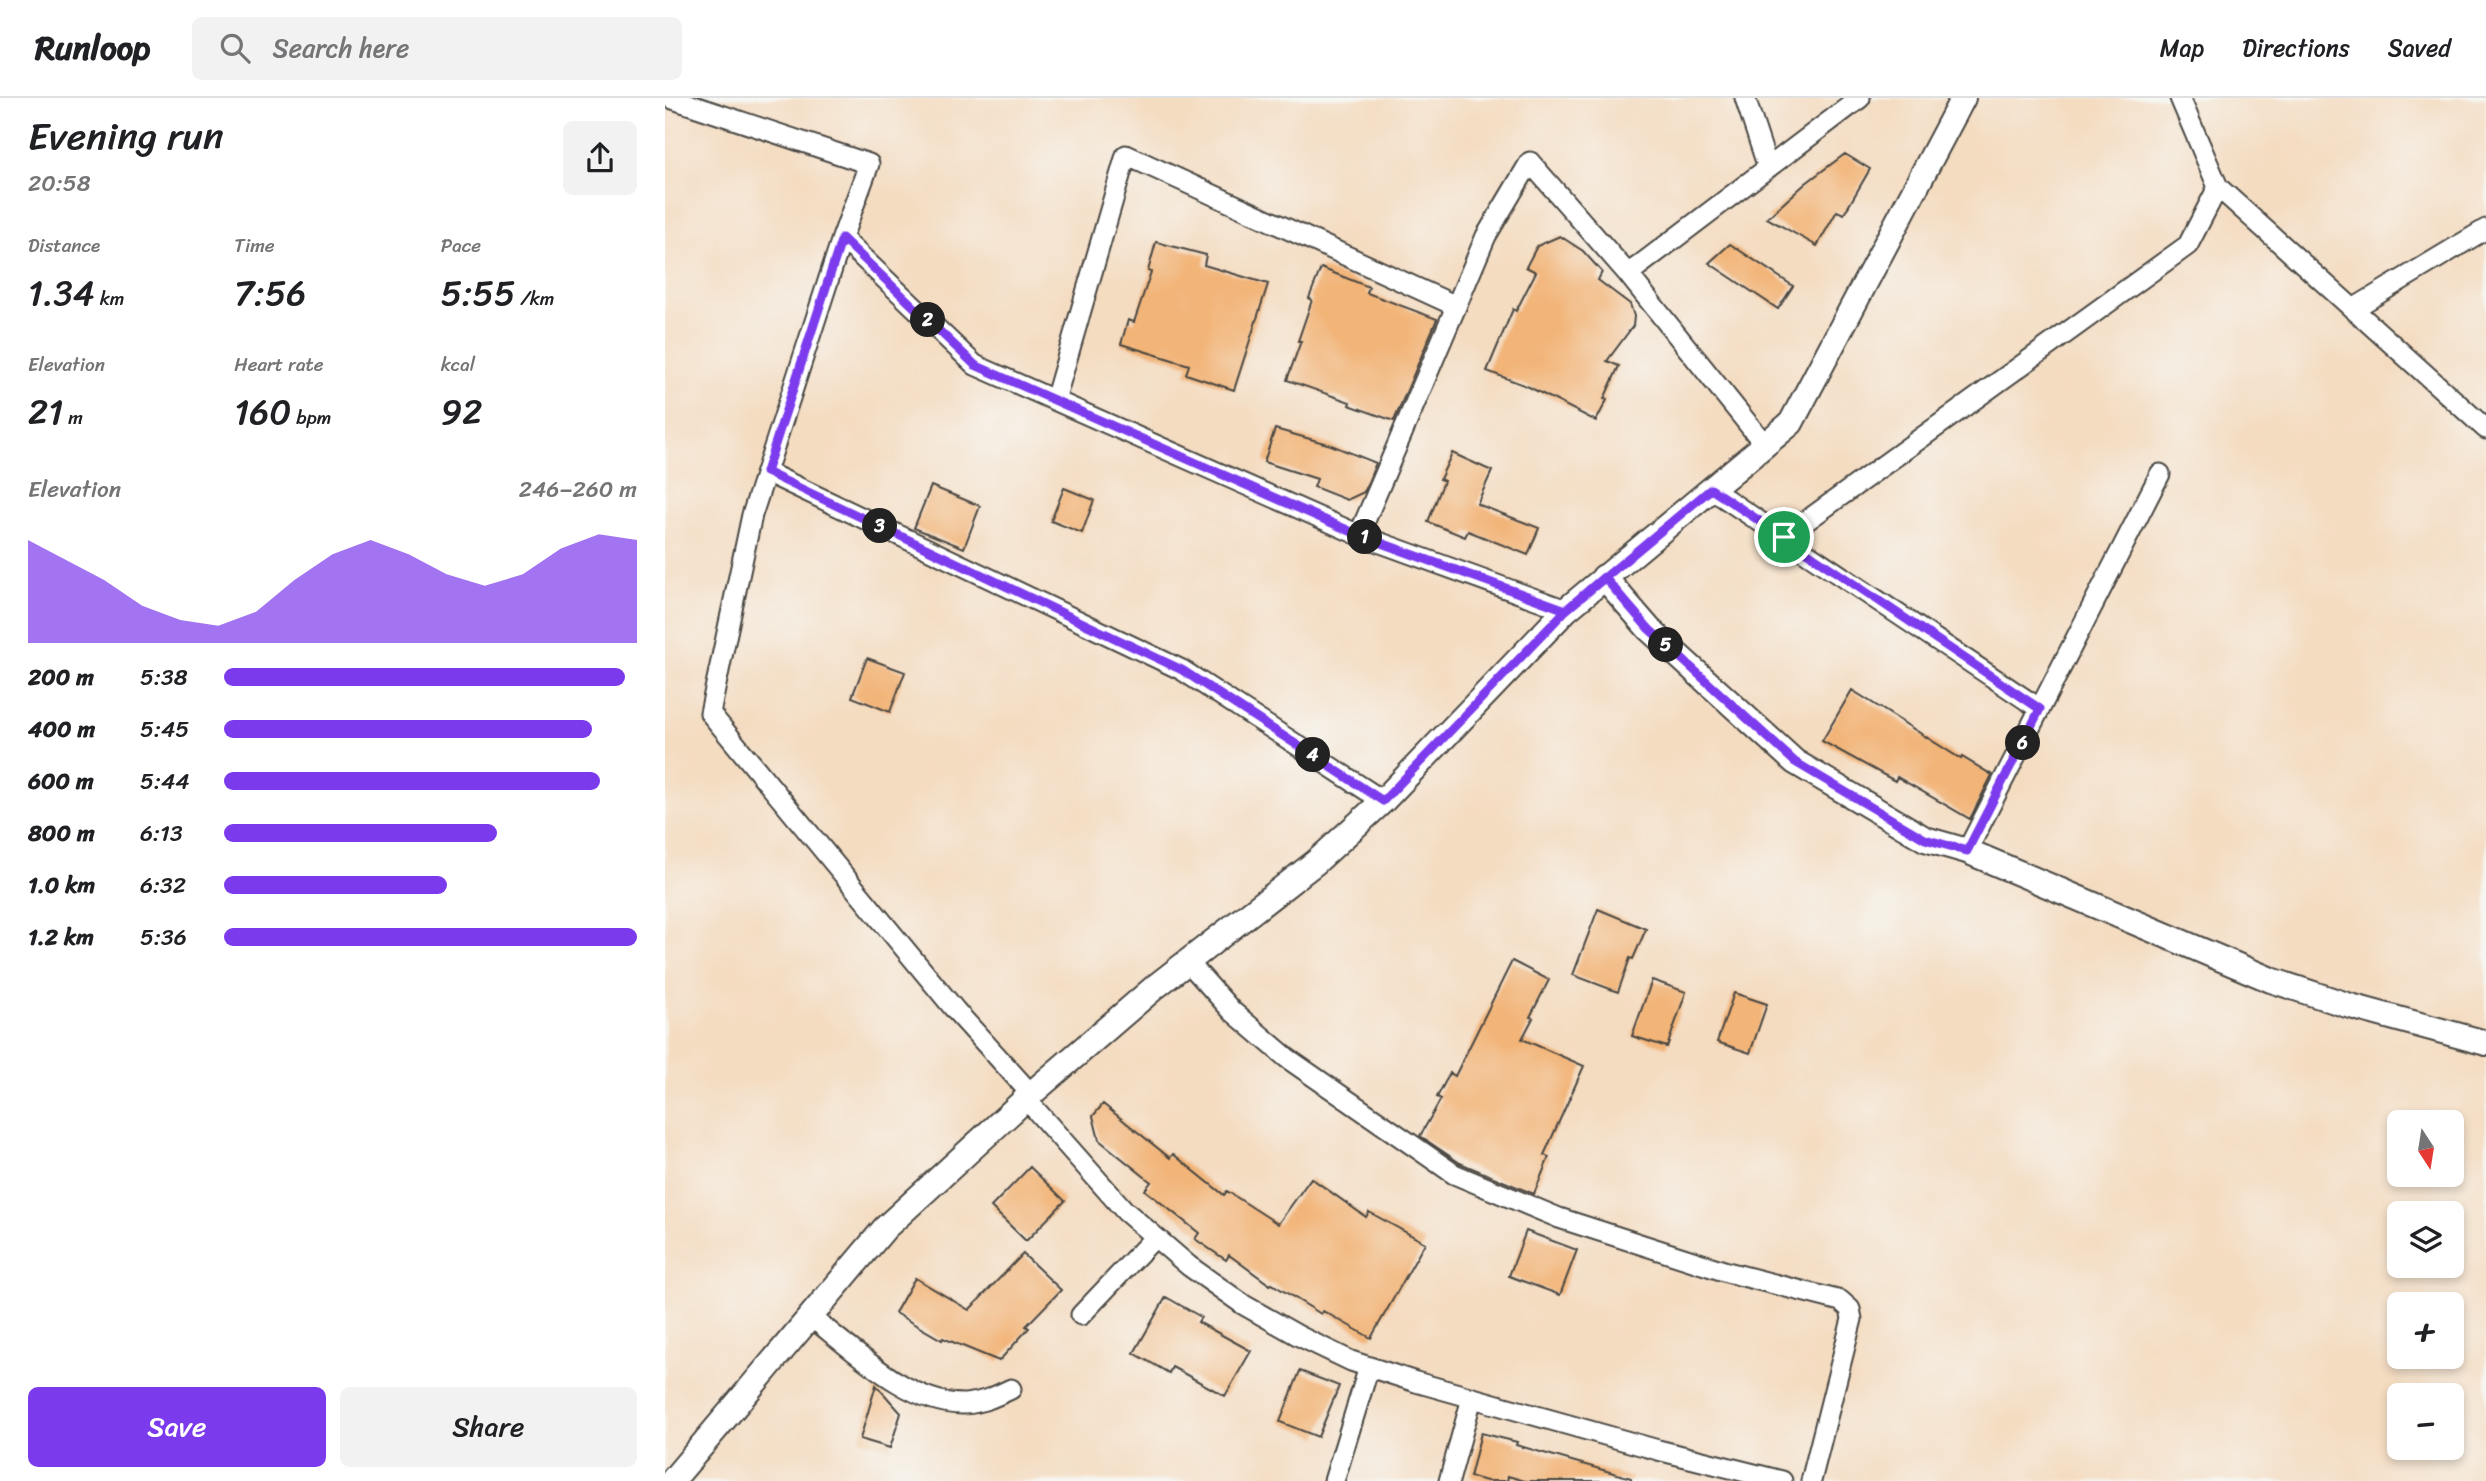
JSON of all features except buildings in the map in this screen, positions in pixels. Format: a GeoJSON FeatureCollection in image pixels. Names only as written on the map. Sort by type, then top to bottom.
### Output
{"type":"FeatureCollection","features":[{"type":"Feature","properties":{"kind":"street"},"geometry":{"type":"LineString","coordinates":[[670,98],[869,164],[842,238],[752,515],[710,713],[1125,1211],[1189,1266],[1244,1305],[1300,1336],[1369,1367],[1658,1450],[1781,1481]]}},
{"type":"Feature","properties":{"kind":"street"},"geometry":{"type":"LineString","coordinates":[[1745,98],[1768,168]]}},
{"type":"Feature","properties":{"kind":"street"},"geometry":{"type":"LineString","coordinates":[[1627,274],[1860,98]]}},
{"type":"Feature","properties":{"kind":"street"},"geometry":{"type":"LineString","coordinates":[[672,1481],[885,1228],[1028,1097],[1188,962],[1316,862],[1383,801],[1566,610],[1791,423],[1963,98]]}},
{"type":"Feature","properties":{"kind":"street"},"geometry":{"type":"LineString","coordinates":[[2180,98],[2218,187],[2486,429]]}},
{"type":"Feature","properties":{"kind":"street"},"geometry":{"type":"LineString","coordinates":[[1055,400],[1126,155],[1456,306]]}},
{"type":"Feature","properties":{"kind":"street"},"geometry":{"type":"LineString","coordinates":[[1359,535],[1486,236],[1530,162],[1627,274],[1765,445]]}},
{"type":"Feature","properties":{"kind":"street"},"geometry":{"type":"LineString","coordinates":[[1784,537],[2187,245],[2218,187]]}},
{"type":"Feature","properties":{"kind":"street"},"geometry":{"type":"LineString","coordinates":[[2353,309],[2486,229]]}},
{"type":"Feature","properties":{"kind":"street"},"geometry":{"type":"LineString","coordinates":[[842,238],[975,365],[1359,535],[1566,610]]}},
{"type":"Feature","properties":{"kind":"street"},"geometry":{"type":"LineString","coordinates":[[766,472],[1182,670],[1383,801]]}},
{"type":"Feature","properties":{"kind":"street"},"geometry":{"type":"LineString","coordinates":[[1967,851],[2160,474]]}},
{"type":"Feature","properties":{"kind":"street"},"geometry":{"type":"LineString","coordinates":[[1711,489],[2040,709]]}},
{"type":"Feature","properties":{"kind":"street"},"geometry":{"type":"LineString","coordinates":[[1604,577],[1649,629],[1795,762],[1925,839],[1967,851],[2271,980],[2347,1005],[2486,1043]]}},
{"type":"Feature","properties":{"kind":"street"},"geometry":{"type":"LineString","coordinates":[[1188,962],[1232,1011],[1287,1058],[1454,1174],[1559,1218],[1727,1272],[1841,1301],[1850,1309],[1852,1319],[1811,1481]]}},
{"type":"Feature","properties":{"kind":"street"},"geometry":{"type":"LineString","coordinates":[[1081,1315],[1154,1237]]}},
{"type":"Feature","properties":{"kind":"street"},"geometry":{"type":"LineString","coordinates":[[811,1317],[901,1383],[936,1400],[965,1404],[990,1399],[1011,1389]]}},
{"type":"Feature","properties":{"kind":"street"},"geometry":{"type":"LineString","coordinates":[[1334,1481],[1369,1367]]}},
{"type":"Feature","properties":{"kind":"street"},"geometry":{"type":"LineString","coordinates":[[1449,1481],[1472,1398]]}},
{"type":"Feature","properties":{"kind":"route"},"geometry":{"type":"LineString","coordinates":[[1784,537],[1711,489],[1604,577],[1566,610],[1359,535],[975,365],[842,238],[766,472],[1182,670],[1383,801],[1566,610],[1604,577],[1649,629],[1795,762],[1925,839],[1967,851],[2040,709],[1784,537]]}}]}
